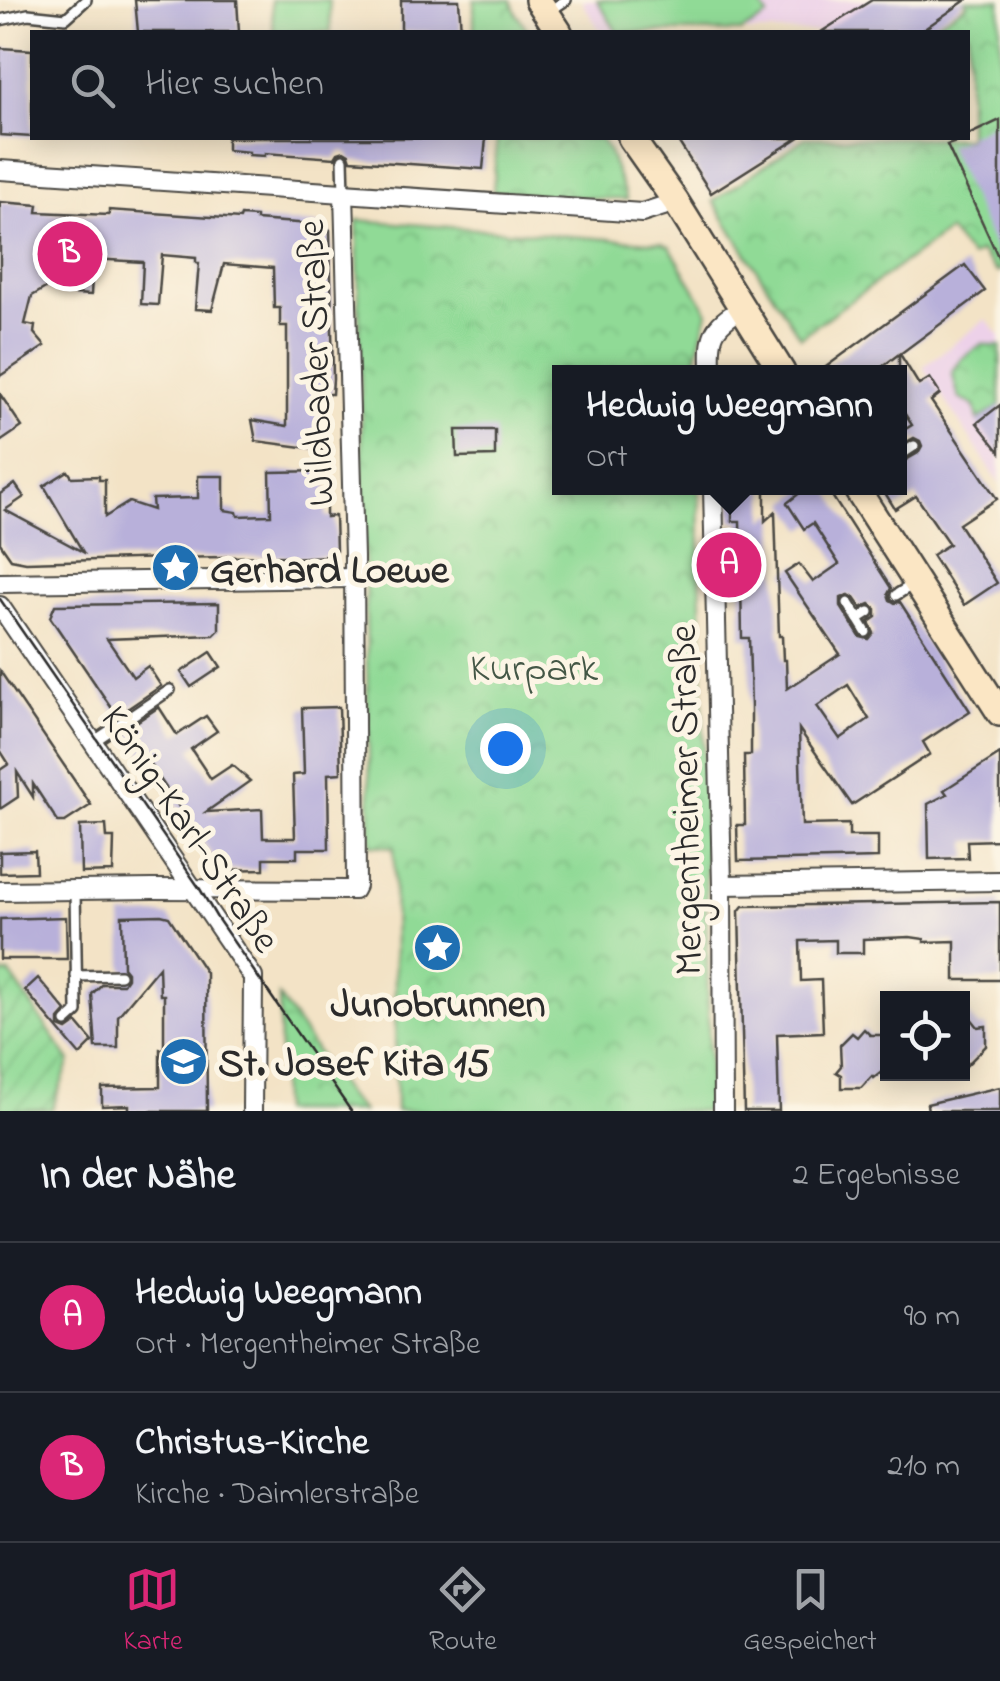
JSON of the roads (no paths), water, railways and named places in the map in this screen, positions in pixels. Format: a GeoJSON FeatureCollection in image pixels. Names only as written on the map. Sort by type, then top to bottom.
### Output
{"type":"FeatureCollection","features":[{"type":"Feature","properties":{"kind":"main road"},"geometry":{"type":"LineString","coordinates":[[632,140],[778,365]]}},
{"type":"Feature","properties":{"kind":"main road"},"geometry":{"type":"LineString","coordinates":[[859,495],[906,589],[1000,714]]}},
{"type":"Feature","properties":{"kind":"street"},"geometry":{"type":"LineString","coordinates":[[0,170],[642,213],[676,202]]}},
{"type":"Feature","properties":{"kind":"street","name":"Wildbader Straße"},"geometry":{"type":"LineString","coordinates":[[194,889],[354,890],[354,578],[344,193]]}},
{"type":"Feature","properties":{"kind":"street"},"geometry":{"type":"LineString","coordinates":[[711,365],[712,337],[720,323],[743,308]]}},
{"type":"Feature","properties":{"kind":"street","name":"Mergentheimer Straße"},"geometry":{"type":"LineString","coordinates":[[713,495],[723,1111]]}},
{"type":"Feature","properties":{"kind":"street"},"geometry":{"type":"LineString","coordinates":[[0,583],[354,578]]}},
{"type":"Feature","properties":{"kind":"street","name":"König-Karl-Straße"},"geometry":{"type":"LineString","coordinates":[[0,606],[253,978],[252,1111]]}},
{"type":"Feature","properties":{"kind":"street"},"geometry":{"type":"LineString","coordinates":[[722,886],[1000,880]]}},
{"type":"Feature","properties":{"kind":"street"},"geometry":{"type":"LineString","coordinates":[[0,891],[194,889]]}},
{"type":"Feature","properties":{"kind":"lane"},"geometry":{"type":"LineString","coordinates":[[0,20],[28,14],[66,18],[86,0]]}},
{"type":"Feature","properties":{"kind":"lane"},"geometry":{"type":"LineString","coordinates":[[344,158],[344,193]]}},
{"type":"Feature","properties":{"kind":"lane"},"geometry":{"type":"LineString","coordinates":[[907,451],[914,446]]}},
{"type":"Feature","properties":{"kind":"lane"},"geometry":{"type":"LineString","coordinates":[[848,603],[866,632]]}},
{"type":"Feature","properties":{"kind":"lane"},"geometry":{"type":"LineString","coordinates":[[858,619],[869,612]]}},
{"type":"Feature","properties":{"kind":"lane"},"geometry":{"type":"LineString","coordinates":[[93,742],[170,690]]}},
{"type":"Feature","properties":{"kind":"lane"},"geometry":{"type":"LineString","coordinates":[[66,1022],[76,1012],[75,890]]}},
{"type":"Feature","properties":{"kind":"lane"},"geometry":{"type":"LineString","coordinates":[[76,976],[120,975]]}},
{"type":"Feature","properties":{"kind":"tram line"},"geometry":{"type":"LineString","coordinates":[[0,599],[351,1111]]}},
{"type":"Feature","properties":{"kind":"place","name":"Christus-Kirche"},"geometry":{"type":"Point","coordinates":[70,254]}},
{"type":"Feature","properties":{"kind":"place","name":"Hedwig Weegmann"},"geometry":{"type":"Point","coordinates":[729,565]}},
{"type":"Feature","properties":{"kind":"place","name":"Gerhard Loewe"},"geometry":{"type":"Point","coordinates":[175,568]}},
{"type":"Feature","properties":{"kind":"place","name":"Junobrunnen"},"geometry":{"type":"Point","coordinates":[438,947]}},
{"type":"Feature","properties":{"kind":"place","name":"St. Josef Kita 15"},"geometry":{"type":"Point","coordinates":[183,1061]}},
{"type":"Feature","properties":{"kind":"park label","name":"Kurpark"},"geometry":{"type":"Point","coordinates":[534,666]}}]}
